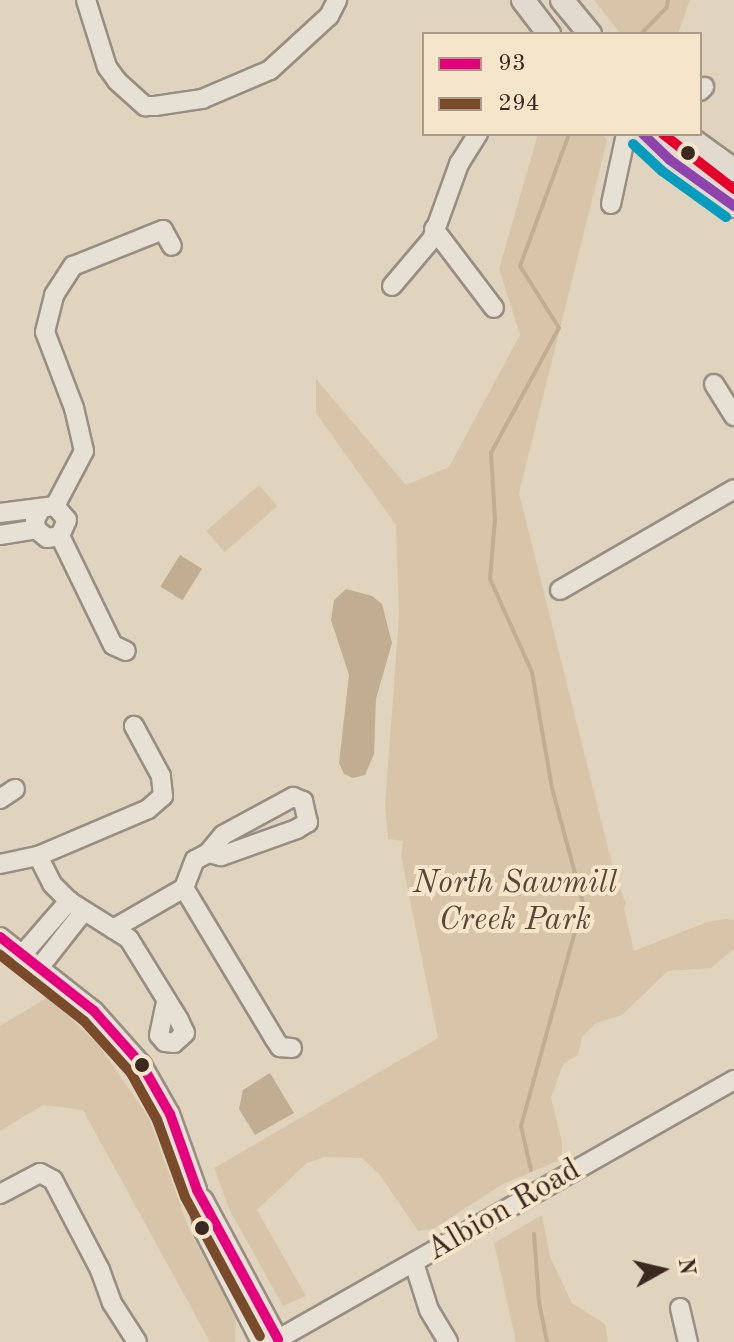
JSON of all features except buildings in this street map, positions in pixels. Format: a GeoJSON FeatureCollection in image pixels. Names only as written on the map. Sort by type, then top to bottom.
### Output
{"type":"FeatureCollection","features":[{"type":"Feature","properties":{"kind":"main road"},"geometry":{"type":"LineString","coordinates":[[523,0],[547,32]]}},
{"type":"Feature","properties":{"kind":"main road"},"geometry":{"type":"LineString","coordinates":[[562,0],[588,32]]}},
{"type":"Feature","properties":{"kind":"main road"},"geometry":{"type":"LineString","coordinates":[[649,136],[734,206]]}},
{"type":"Feature","properties":{"kind":"main road"},"geometry":{"type":"LineString","coordinates":[[687,136],[734,170]]}},
{"type":"Feature","properties":{"kind":"street"},"geometry":{"type":"LineString","coordinates":[[86,0],[107,67],[117,81],[145,106],[202,99],[270,70],[329,16],[337,0]]}},
{"type":"Feature","properties":{"kind":"street"},"geometry":{"type":"LineString","coordinates":[[392,286],[429,242],[459,164],[477,136]]}},
{"type":"Feature","properties":{"kind":"street"},"geometry":{"type":"LineString","coordinates":[[611,204],[626,136]]}},
{"type":"Feature","properties":{"kind":"street"},"geometry":{"type":"LineString","coordinates":[[434,229],[494,308]]}},
{"type":"Feature","properties":{"kind":"street"},"geometry":{"type":"LineString","coordinates":[[60,536],[47,538],[36,529],[35,519],[48,508],[84,451],[74,408],[45,332],[54,295],[73,266],[168,238]]}},
{"type":"Feature","properties":{"kind":"street"},"geometry":{"type":"LineString","coordinates":[[714,384],[734,416]]}},
{"type":"Feature","properties":{"kind":"street"},"geometry":{"type":"LineString","coordinates":[[560,590],[734,489]]}},
{"type":"Feature","properties":{"kind":"street"},"geometry":{"type":"LineString","coordinates":[[0,513],[10,509],[48,508],[67,520],[60,536],[113,645],[126,651]]}},
{"type":"Feature","properties":{"kind":"street"},"geometry":{"type":"LineString","coordinates":[[0,535],[36,529]]}},
{"type":"Feature","properties":{"kind":"street"},"geometry":{"type":"LineString","coordinates":[[0,864],[38,856],[148,809],[163,796],[161,776],[134,726]]}},
{"type":"Feature","properties":{"kind":"street"},"geometry":{"type":"LineString","coordinates":[[113,929],[184,888],[195,860],[208,853],[223,835],[293,797],[303,801],[308,822],[297,829],[221,856],[208,853]]}},
{"type":"Feature","properties":{"kind":"street"},"geometry":{"type":"LineString","coordinates":[[38,856],[52,884],[76,906],[129,939],[166,1001]]}},
{"type":"Feature","properties":{"kind":"street"},"geometry":{"type":"LineString","coordinates":[[184,888],[280,1047],[292,1048]]}},
{"type":"Feature","properties":{"kind":"street"},"geometry":{"type":"LineString","coordinates":[[22,955],[76,906]]}},
{"type":"Feature","properties":{"kind":"street"},"geometry":{"type":"LineString","coordinates":[[39,968],[76,906]]}},
{"type":"Feature","properties":{"kind":"street"},"geometry":{"type":"LineString","coordinates":[[0,937],[94,1011],[142,1065],[170,1114],[197,1190],[271,1341]]}},
{"type":"Feature","properties":{"kind":"street","name":"Albion Road"},"geometry":{"type":"LineString","coordinates":[[271,1341],[304,1334],[414,1263],[734,1080]]}},
{"type":"Feature","properties":{"kind":"street"},"geometry":{"type":"LineString","coordinates":[[0,1194],[40,1173],[53,1180],[100,1270],[112,1303],[137,1342]]}},
{"type":"Feature","properties":{"kind":"street"},"geometry":{"type":"LineString","coordinates":[[414,1263],[425,1286],[429,1310],[448,1342]]}},
{"type":"Feature","properties":{"kind":"street"},"geometry":{"type":"LineString","coordinates":[[680,1308],[688,1342]]}},
{"type":"Feature","properties":{"kind":"green space"},"geometry":{"type":"Polygon","coordinates":[[[594,0],[690,0],[679,32],[619,32],[594,0]]]}},
{"type":"Feature","properties":{"kind":"green space","name":"North Sawmill Creek Park"},"geometry":{"type":"Polygon","coordinates":[[[537,136],[604,136],[607,140],[519,493],[616,880],[626,903],[624,909],[634,951],[707,922],[726,919],[734,920],[734,949],[711,968],[668,971],[622,1015],[596,1023],[582,1037],[578,1055],[563,1064],[551,1098],[562,1142],[562,1159],[503,1184],[433,1229],[418,1231],[380,1175],[362,1158],[325,1157],[307,1163],[257,1210],[306,1296],[283,1306],[230,1211],[214,1168],[438,1038],[401,856],[403,841],[388,839],[385,805],[399,616],[396,525],[316,413],[316,379],[406,485],[449,467],[520,335],[499,269],[537,136]]]}},
{"type":"Feature","properties":{"kind":"green space"},"geometry":{"type":"Polygon","coordinates":[[[259,485],[277,506],[225,552],[206,531],[259,485]]]}},
{"type":"Feature","properties":{"kind":"green space"},"geometry":{"type":"Polygon","coordinates":[[[48,997],[98,1044],[149,1118],[189,1229],[236,1318],[235,1342],[210,1342],[83,1110],[43,1105],[0,1131],[0,1026],[48,997]]]}},
{"type":"Feature","properties":{"kind":"green space"},"geometry":{"type":"Polygon","coordinates":[[[542,1215],[550,1257],[572,1303],[605,1324],[608,1342],[516,1342],[494,1243],[542,1215]]]}},
{"type":"Feature","properties":{"kind":"shaded area"},"geometry":{"type":"Polygon","coordinates":[[[180,555],[202,569],[182,600],[160,586],[180,555]]]}},
{"type":"Feature","properties":{"kind":"shaded area"},"geometry":{"type":"Polygon","coordinates":[[[346,589],[372,596],[382,604],[392,643],[376,699],[374,754],[365,775],[353,778],[344,774],[339,763],[349,675],[331,620],[334,600],[346,589]]]}},
{"type":"Feature","properties":{"kind":"shaded area"},"geometry":{"type":"Polygon","coordinates":[[[270,1073],[294,1113],[255,1135],[239,1109],[243,1090],[270,1073]]]}},
{"type":"Feature","properties":{"kind":"waterway"},"geometry":{"type":"LineString","coordinates":[[643,32],[667,7],[668,0]]}},
{"type":"Feature","properties":{"kind":"waterway"},"geometry":{"type":"LineString","coordinates":[[531,1170],[521,1126],[583,903],[552,788],[532,672],[490,579],[495,520],[491,453],[559,328],[520,266],[568,136]]}},
{"type":"Feature","properties":{"kind":"waterway"},"geometry":{"type":"LineString","coordinates":[[534,1234],[539,1302],[547,1342]]}},
{"type":"Feature","properties":{"kind":"transit line"},"geometry":{"type":"LineString","coordinates":[[645,136],[670,160],[734,206]]}},
{"type":"Feature","properties":{"kind":"transit line"},"geometry":{"type":"LineString","coordinates":[[666,136],[734,189]]}},
{"type":"Feature","properties":{"kind":"transit line"},"geometry":{"type":"LineString","coordinates":[[633,144],[662,171],[726,217]]}},
{"type":"Feature","properties":{"kind":"transit line","name":"93"},"geometry":{"type":"LineString","coordinates":[[0,937],[94,1011],[142,1065],[170,1114],[197,1190],[278,1339]]}},
{"type":"Feature","properties":{"kind":"transit line","name":"294"},"geometry":{"type":"LineString","coordinates":[[0,955],[84,1021],[131,1073],[157,1120],[185,1197],[260,1336]]}}]}
